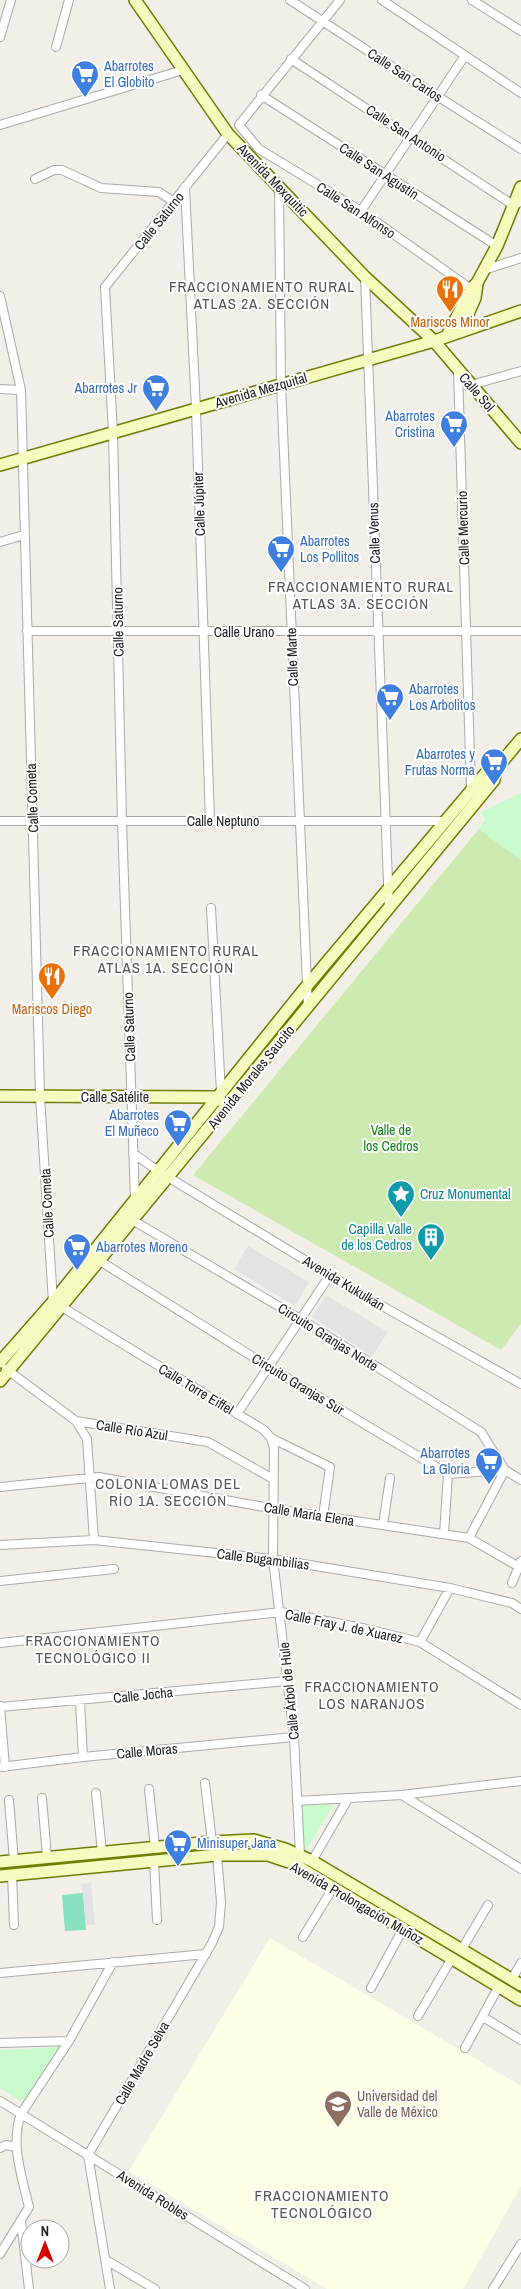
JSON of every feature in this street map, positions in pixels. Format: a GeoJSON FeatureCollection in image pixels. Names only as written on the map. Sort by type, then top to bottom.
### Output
{"type":"FeatureCollection","features":[{"type":"Feature","properties":{"kind":"main road","name":"Avenida Mexquitic"},"geometry":{"type":"LineString","coordinates":[[135,0],[228,134],[365,277],[434,341]]}},
{"type":"Feature","properties":{"kind":"main road"},"geometry":{"type":"LineString","coordinates":[[447,336],[497,246],[517,203],[521,187]]}},
{"type":"Feature","properties":{"kind":"main road"},"geometry":{"type":"LineString","coordinates":[[460,332],[475,288]]}},
{"type":"Feature","properties":{"kind":"main road","name":"Avenida Mezquital"},"geometry":{"type":"LineString","coordinates":[[0,465],[434,341],[521,311]]}},
{"type":"Feature","properties":{"kind":"main road","name":"Calle Sol"},"geometry":{"type":"LineString","coordinates":[[434,341],[521,443]]}},
{"type":"Feature","properties":{"kind":"main road","name":"Avenida Morales Saucito"},"geometry":{"type":"LineString","coordinates":[[58,1305],[135,1200],[306,987],[485,774],[496,769],[521,740]]}},
{"type":"Feature","properties":{"kind":"main road","name":"Avenida Morales Saucito"},"geometry":{"type":"LineString","coordinates":[[0,1381],[3,1366],[100,1261],[134,1221],[494,780],[496,769]]}},
{"type":"Feature","properties":{"kind":"main road"},"geometry":{"type":"LineString","coordinates":[[350,935],[361,943]]}},
{"type":"Feature","properties":{"kind":"main road"},"geometry":{"type":"LineString","coordinates":[[219,1095],[227,1106]]}},
{"type":"Feature","properties":{"kind":"main road","name":"Calle Satélite"},"geometry":{"type":"LineString","coordinates":[[0,1096],[132,1097],[219,1095]]}},
{"type":"Feature","properties":{"kind":"main road","name":"Avenida Prolongación Muñoz"},"geometry":{"type":"LineString","coordinates":[[0,1862],[212,1842],[254,1840],[300,1855],[312,1861],[406,1924],[452,1958],[521,2000]]}},
{"type":"Feature","properties":{"kind":"main road","name":"Avenida Prolongación Muñoz"},"geometry":{"type":"LineString","coordinates":[[6,1875],[217,1855],[268,1855],[292,1863],[333,1888],[462,1950],[516,1982]]}},
{"type":"Feature","properties":{"kind":"street"},"geometry":{"type":"LineString","coordinates":[[0,37],[11,0]]}},
{"type":"Feature","properties":{"kind":"street"},"geometry":{"type":"LineString","coordinates":[[56,47],[69,0]]}},
{"type":"Feature","properties":{"kind":"street","name":"Calle San Carlos"},"geometry":{"type":"LineString","coordinates":[[290,0],[521,149]]}},
{"type":"Feature","properties":{"kind":"street"},"geometry":{"type":"LineString","coordinates":[[262,95],[340,0]]}},
{"type":"Feature","properties":{"kind":"street"},"geometry":{"type":"LineString","coordinates":[[382,0],[464,57],[521,93]]}},
{"type":"Feature","properties":{"kind":"street"},"geometry":{"type":"LineString","coordinates":[[472,0],[521,31]]}},
{"type":"Feature","properties":{"kind":"street"},"geometry":{"type":"LineString","coordinates":[[361,211],[464,57]]}},
{"type":"Feature","properties":{"kind":"street","name":"Calle San Antonio"},"geometry":{"type":"LineString","coordinates":[[291,58],[517,203]]}},
{"type":"Feature","properties":{"kind":"street"},"geometry":{"type":"LineString","coordinates":[[0,125],[184,70]]}},
{"type":"Feature","properties":{"kind":"street","name":"Calle San Alfonso"},"geometry":{"type":"LineString","coordinates":[[262,95],[239,125],[259,149],[361,211],[475,288]]}},
{"type":"Feature","properties":{"kind":"street","name":"Calle San Agustín"},"geometry":{"type":"LineString","coordinates":[[262,95],[497,246]]}},
{"type":"Feature","properties":{"kind":"street","name":"Calle Saturno"},"geometry":{"type":"LineString","coordinates":[[135,1200],[122,821],[113,433],[106,287],[228,134]]}},
{"type":"Feature","properties":{"kind":"street"},"geometry":{"type":"LineString","coordinates":[[35,179],[54,170],[62,170],[101,188],[159,192],[174,202]]}},
{"type":"Feature","properties":{"kind":"street","name":"Calle Marte"},"geometry":{"type":"LineString","coordinates":[[279,187],[281,384],[308,1007]]}},
{"type":"Feature","properties":{"kind":"street","name":"Calle Júpiter"},"geometry":{"type":"LineString","coordinates":[[186,188],[196,409],[210,821]]}},
{"type":"Feature","properties":{"kind":"street"},"geometry":{"type":"LineString","coordinates":[[484,270],[521,258]]}},
{"type":"Feature","properties":{"kind":"street","name":"Calle Venus"},"geometry":{"type":"LineString","coordinates":[[365,277],[389,909]]}},
{"type":"Feature","properties":{"kind":"street","name":"Calle Cometa"},"geometry":{"type":"LineString","coordinates":[[0,296],[3,325],[21,390],[40,1096],[58,1305]]}},
{"type":"Feature","properties":{"kind":"street","name":"Calle Mercurio"},"geometry":{"type":"LineString","coordinates":[[458,369],[472,807]]}},
{"type":"Feature","properties":{"kind":"street"},"geometry":{"type":"LineString","coordinates":[[471,385],[521,371]]}},
{"type":"Feature","properties":{"kind":"street"},"geometry":{"type":"LineString","coordinates":[[0,389],[21,390]]}},
{"type":"Feature","properties":{"kind":"street"},"geometry":{"type":"LineString","coordinates":[[0,542],[24,535]]}},
{"type":"Feature","properties":{"kind":"street","name":"Calle Urano"},"geometry":{"type":"LineString","coordinates":[[27,631],[521,631]]}},
{"type":"Feature","properties":{"kind":"street","name":"Calle Neptuno"},"geometry":{"type":"LineString","coordinates":[[0,821],[446,821]]}},
{"type":"Feature","properties":{"kind":"street"},"geometry":{"type":"LineString","coordinates":[[211,908],[219,1095]]}},
{"type":"Feature","properties":{"kind":"street"},"geometry":{"type":"LineString","coordinates":[[132,1153],[169,1177]]}},
{"type":"Feature","properties":{"kind":"street","name":"Avenida Kukulkán"},"geometry":{"type":"LineString","coordinates":[[169,1177],[330,1275],[521,1383]]}},
{"type":"Feature","properties":{"kind":"street","name":"Circuito Granjas Norte"},"geometry":{"type":"LineString","coordinates":[[134,1221],[302,1320],[481,1432],[505,1470]]}},
{"type":"Feature","properties":{"kind":"street","name":"Circuito Granjas Sur"},"geometry":{"type":"LineString","coordinates":[[100,1261],[269,1367],[448,1474]]}},
{"type":"Feature","properties":{"kind":"street"},"geometry":{"type":"LineString","coordinates":[[238,1414],[330,1275]]}},
{"type":"Feature","properties":{"kind":"street","name":"Calle Torre Eiffel"},"geometry":{"type":"LineString","coordinates":[[58,1305],[264,1430],[271,1438],[330,1467],[323,1516]]}},
{"type":"Feature","properties":{"kind":"street","name":"Calle Río Azul"},"geometry":{"type":"LineString","coordinates":[[3,1366],[76,1421],[208,1442],[273,1479]]}},
{"type":"Feature","properties":{"kind":"street"},"geometry":{"type":"LineString","coordinates":[[76,1421],[87,1439],[94,1540]]}},
{"type":"Feature","properties":{"kind":"street","name":"Calle Árbol de Hule"},"geometry":{"type":"LineString","coordinates":[[271,1438],[274,1448],[273,1479],[275,1509],[273,1559],[281,1612],[294,1737],[300,1855]]}},
{"type":"Feature","properties":{"kind":"street"},"geometry":{"type":"LineString","coordinates":[[469,1538],[505,1470]]}},
{"type":"Feature","properties":{"kind":"street"},"geometry":{"type":"LineString","coordinates":[[444,1534],[448,1474],[505,1470],[521,1480]]}},
{"type":"Feature","properties":{"kind":"street","name":"Calle María Elena"},"geometry":{"type":"LineString","coordinates":[[0,1487],[99,1477],[275,1509],[469,1538],[520,1565]]}},
{"type":"Feature","properties":{"kind":"street"},"geometry":{"type":"LineString","coordinates":[[383,1525],[390,1478]]}},
{"type":"Feature","properties":{"kind":"street","name":"Calle Bugambilias"},"geometry":{"type":"LineString","coordinates":[[0,1545],[94,1540],[273,1559],[450,1588],[512,1603],[521,1609]]}},
{"type":"Feature","properties":{"kind":"street"},"geometry":{"type":"LineString","coordinates":[[512,1583],[520,1565]]}},
{"type":"Feature","properties":{"kind":"street"},"geometry":{"type":"LineString","coordinates":[[0,1581],[114,1569]]}},
{"type":"Feature","properties":{"kind":"street"},"geometry":{"type":"LineString","coordinates":[[420,1642],[450,1588]]}},
{"type":"Feature","properties":{"kind":"street","name":"Calle Fray J. de Xuarez"},"geometry":{"type":"LineString","coordinates":[[0,1643],[281,1612],[367,1628],[420,1642],[521,1705]]}},
{"type":"Feature","properties":{"kind":"street","name":"Calle Jocha"},"geometry":{"type":"LineString","coordinates":[[0,1707],[287,1681]]}},
{"type":"Feature","properties":{"kind":"street"},"geometry":{"type":"LineString","coordinates":[[80,1701],[83,1757]]}},
{"type":"Feature","properties":{"kind":"street"},"geometry":{"type":"LineString","coordinates":[[0,1707],[2,1767]]}},
{"type":"Feature","properties":{"kind":"street","name":"Calle Moras"},"geometry":{"type":"LineString","coordinates":[[2,1767],[83,1757],[294,1737]]}},
{"type":"Feature","properties":{"kind":"street"},"geometry":{"type":"LineString","coordinates":[[297,1801],[402,1795],[521,1782]]}},
{"type":"Feature","properties":{"kind":"street","name":"Calle Madre Selva"},"geometry":{"type":"LineString","coordinates":[[88,2155],[206,1954],[219,1927],[221,1902],[217,1855],[212,1842],[205,1783]]}},
{"type":"Feature","properties":{"kind":"street"},"geometry":{"type":"LineString","coordinates":[[149,1788],[155,1848]]}},
{"type":"Feature","properties":{"kind":"street"},"geometry":{"type":"LineString","coordinates":[[96,1793],[102,1852]]}},
{"type":"Feature","properties":{"kind":"street"},"geometry":{"type":"LineString","coordinates":[[402,1795],[521,1869]]}},
{"type":"Feature","properties":{"kind":"street"},"geometry":{"type":"LineString","coordinates":[[42,1798],[47,1857]]}},
{"type":"Feature","properties":{"kind":"street"},"geometry":{"type":"LineString","coordinates":[[312,1861],[348,1799]]}},
{"type":"Feature","properties":{"kind":"street"},"geometry":{"type":"LineString","coordinates":[[9,1800],[14,1861]]}},
{"type":"Feature","properties":{"kind":"street"},"geometry":{"type":"LineString","coordinates":[[154,1861],[157,1920]]}},
{"type":"Feature","properties":{"kind":"street"},"geometry":{"type":"LineString","coordinates":[[6,1875],[14,1925]]}},
{"type":"Feature","properties":{"kind":"street"},"geometry":{"type":"LineString","coordinates":[[303,1937],[333,1888]]}},
{"type":"Feature","properties":{"kind":"street"},"geometry":{"type":"LineString","coordinates":[[462,1950],[488,1905]]}},
{"type":"Feature","properties":{"kind":"street"},"geometry":{"type":"LineString","coordinates":[[371,1988],[406,1924]]}},
{"type":"Feature","properties":{"kind":"street"},"geometry":{"type":"LineString","coordinates":[[0,1973],[206,1954]]}},
{"type":"Feature","properties":{"kind":"street"},"geometry":{"type":"LineString","coordinates":[[418,2016],[452,1958]]}},
{"type":"Feature","properties":{"kind":"street"},"geometry":{"type":"LineString","coordinates":[[22,2219],[29,2207],[16,2147],[17,2125],[20,2114],[70,2041],[113,1962]]}},
{"type":"Feature","properties":{"kind":"street"},"geometry":{"type":"LineString","coordinates":[[516,1982],[521,1963]]}},
{"type":"Feature","properties":{"kind":"street"},"geometry":{"type":"LineString","coordinates":[[465,2048],[499,1986]]}},
{"type":"Feature","properties":{"kind":"street"},"geometry":{"type":"LineString","coordinates":[[483,2017],[521,2040]]}},
{"type":"Feature","properties":{"kind":"street"},"geometry":{"type":"LineString","coordinates":[[0,2043],[70,2041]]}},
{"type":"Feature","properties":{"kind":"street","name":"Avenida Robles"},"geometry":{"type":"LineString","coordinates":[[0,2101],[306,2289]]}},
{"type":"Feature","properties":{"kind":"street"},"geometry":{"type":"LineString","coordinates":[[0,2148],[6,2145],[16,2147]]}},
{"type":"Feature","properties":{"kind":"street"},"geometry":{"type":"LineString","coordinates":[[88,2155],[110,2289]]}},
{"type":"Feature","properties":{"kind":"street"},"geometry":{"type":"LineString","coordinates":[[0,2254],[20,2223]]}},
{"type":"Feature","properties":{"kind":"street"},"geometry":{"type":"LineString","coordinates":[[493,2289],[521,2244]]}},
{"type":"Feature","properties":{"kind":"street"},"geometry":{"type":"LineString","coordinates":[[106,2260],[155,2289]]}},
{"type":"Feature","properties":{"kind":"street"},"geometry":{"type":"LineString","coordinates":[[27,2269],[29,2289]]}},
{"type":"Feature","properties":{"kind":"shaded area"},"geometry":{"type":"Polygon","coordinates":[[[248,1246],[309,1282],[295,1306],[234,1269],[248,1246]]]}},
{"type":"Feature","properties":{"kind":"shaded area"},"geometry":{"type":"Polygon","coordinates":[[[326,1295],[388,1332],[372,1356],[312,1317],[326,1295]]]}},
{"type":"Feature","properties":{"kind":"shaded area"},"geometry":{"type":"Polygon","coordinates":[[[91,1883],[95,1925],[86,1925],[83,1893],[80,1884],[91,1883]]]}},
{"type":"Feature","properties":{"kind":"shaded area","name":"Universidad del Valle de México"},"geometry":{"type":"Polygon","coordinates":[[[270,1938],[521,2086],[521,2186],[463,2289],[327,2289],[129,2171],[270,1938]]]}},
{"type":"Feature","properties":{"kind":"green space"},"geometry":{"type":"Polygon","coordinates":[[[521,793],[521,860],[479,829],[485,819],[481,812],[521,793]]]}},
{"type":"Feature","properties":{"kind":"green space","name":"Valle de los Cedros"},"geometry":{"type":"Polygon","coordinates":[[[479,829],[521,860],[521,1324],[501,1350],[193,1175],[479,829]]]}},
{"type":"Feature","properties":{"kind":"green space"},"geometry":{"type":"Polygon","coordinates":[[[334,1804],[305,1853],[301,1806],[334,1804]]]}},
{"type":"Feature","properties":{"kind":"green space"},"geometry":{"type":"Polygon","coordinates":[[[83,1893],[86,1930],[65,1931],[62,1895],[83,1893]]]}},
{"type":"Feature","properties":{"kind":"green space"},"geometry":{"type":"Polygon","coordinates":[[[60,2047],[25,2104],[0,2088],[0,2050],[60,2047]]]}},
{"type":"Feature","properties":{"kind":"place","name":"Abarrotes El Globito"},"geometry":{"type":"Point","coordinates":[85,98]}},
{"type":"Feature","properties":{"kind":"place","name":"Mariscos Minor"},"geometry":{"type":"Point","coordinates":[450,313]}},
{"type":"Feature","properties":{"kind":"place","name":"Abarrotes Jr"},"geometry":{"type":"Point","coordinates":[156,412]}},
{"type":"Feature","properties":{"kind":"place","name":"Abarrotes Cristina"},"geometry":{"type":"Point","coordinates":[454,448]}},
{"type":"Feature","properties":{"kind":"place","name":"Abarrotes Los Pollitos"},"geometry":{"type":"Point","coordinates":[281,573]}},
{"type":"Feature","properties":{"kind":"place","name":"Abarrotes Los Arbolitos"},"geometry":{"type":"Point","coordinates":[390,721]}},
{"type":"Feature","properties":{"kind":"place","name":"Abarrotes y Frutas Norma"},"geometry":{"type":"Point","coordinates":[494,786]}},
{"type":"Feature","properties":{"kind":"place","name":"Mariscos Diego"},"geometry":{"type":"Point","coordinates":[52,1000]}},
{"type":"Feature","properties":{"kind":"place","name":"Abarrotes El Muñeco"},"geometry":{"type":"Point","coordinates":[178,1147]}},
{"type":"Feature","properties":{"kind":"place","name":"Cruz Monumental"},"geometry":{"type":"Point","coordinates":[401,1218]}},
{"type":"Feature","properties":{"kind":"place","name":"Capilla Valle de los Cedros"},"geometry":{"type":"Point","coordinates":[431,1261]}},
{"type":"Feature","properties":{"kind":"place","name":"Abarrotes Moreno"},"geometry":{"type":"Point","coordinates":[77,1271]}},
{"type":"Feature","properties":{"kind":"place","name":"Abarrotes La Gloria"},"geometry":{"type":"Point","coordinates":[489,1485]}},
{"type":"Feature","properties":{"kind":"place","name":"Minisuper Jana"},"geometry":{"type":"Point","coordinates":[178,1867]}},
{"type":"Feature","properties":{"kind":"place","name":"Universidad del Valle de México"},"geometry":{"type":"Point","coordinates":[338,2128]}},
{"type":"Feature","properties":{"kind":"district","name":"FRACCIONAMIENTO RURAL ATLAS 2A. SECCIÓN"},"geometry":{"type":"Point","coordinates":[262,294]}},
{"type":"Feature","properties":{"kind":"district","name":"FRACCIONAMIENTO RURAL ATLAS 3A. SECCIÓN"},"geometry":{"type":"Point","coordinates":[361,594]}},
{"type":"Feature","properties":{"kind":"district","name":"FRACCIONAMIENTO RURAL ATLAS 1A. SECCIÓN"},"geometry":{"type":"Point","coordinates":[166,958]}},
{"type":"Feature","properties":{"kind":"district","name":"COLONIA LOMAS DEL RÍO 1A. SECCIÓN"},"geometry":{"type":"Point","coordinates":[168,1492]}},
{"type":"Feature","properties":{"kind":"district","name":"FRACCIONAMIENTO TECNOLÓGICO II"},"geometry":{"type":"Point","coordinates":[93,1648]}},
{"type":"Feature","properties":{"kind":"district","name":"FRACCIONAMIENTO LOS NARANJOS"},"geometry":{"type":"Point","coordinates":[372,1694]}},
{"type":"Feature","properties":{"kind":"district","name":"FRACCIONAMIENTO TECNOLÓGICO"},"geometry":{"type":"Point","coordinates":[322,2204]}}]}
